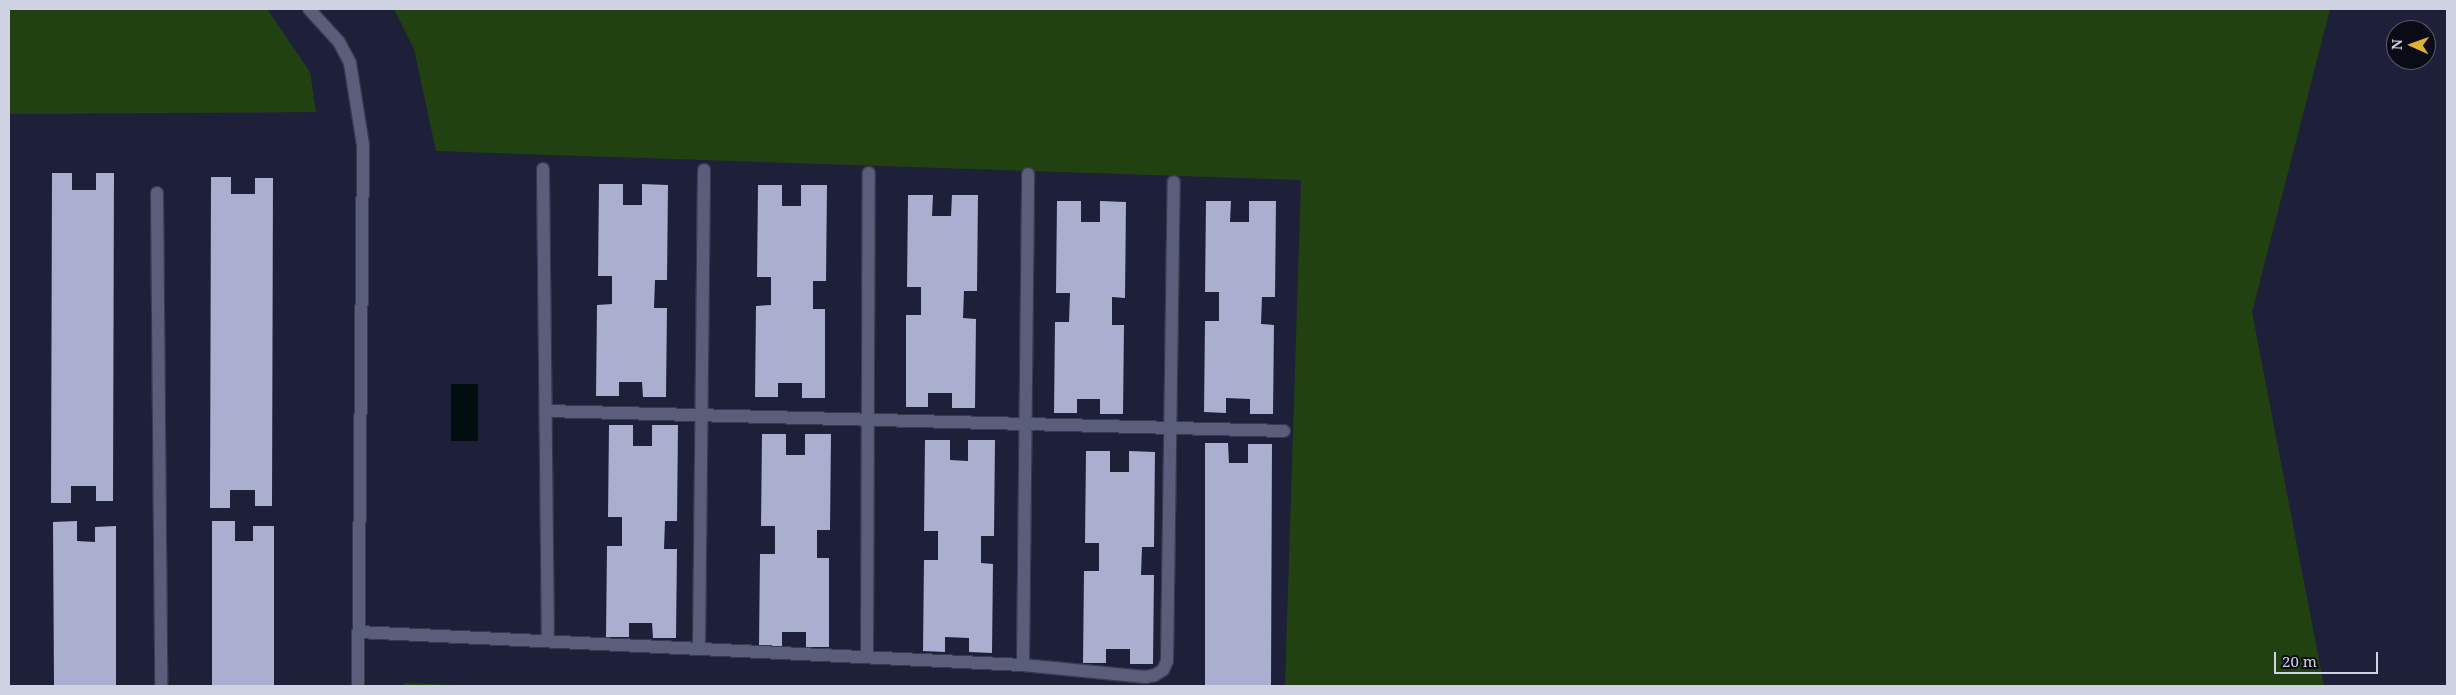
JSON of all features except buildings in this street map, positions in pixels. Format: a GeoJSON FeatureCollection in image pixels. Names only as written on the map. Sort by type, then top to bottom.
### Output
{"type":"FeatureCollection","features":[{"type":"Feature","properties":{"kind":"lane"},"geometry":{"type":"LineString","coordinates":[[309,9],[339,42],[350,63],[363,145],[358,686]]}},
{"type":"Feature","properties":{"kind":"lane"},"geometry":{"type":"LineString","coordinates":[[543,169],[548,640]]}},
{"type":"Feature","properties":{"kind":"lane"},"geometry":{"type":"LineString","coordinates":[[699,649],[704,170]]}},
{"type":"Feature","properties":{"kind":"lane"},"geometry":{"type":"LineString","coordinates":[[867,658],[869,173]]}},
{"type":"Feature","properties":{"kind":"lane"},"geometry":{"type":"LineString","coordinates":[[1023,665],[1028,174]]}},
{"type":"Feature","properties":{"kind":"lane"},"geometry":{"type":"LineString","coordinates":[[359,632],[1023,665],[1145,677],[1163,670],[1167,651],[1174,182]]}},
{"type":"Feature","properties":{"kind":"lane"},"geometry":{"type":"LineString","coordinates":[[157,193],[161,686]]}},
{"type":"Feature","properties":{"kind":"lane"},"geometry":{"type":"LineString","coordinates":[[546,411],[1284,431]]}},
{"type":"Feature","properties":{"kind":"green space"},"geometry":{"type":"Polygon","coordinates":[[[9,9],[267,9],[310,72],[316,112],[9,114],[9,9]]]}},
{"type":"Feature","properties":{"kind":"green space"},"geometry":{"type":"Polygon","coordinates":[[[394,9],[2330,9],[2252,312],[2324,686],[1285,686],[1301,180],[436,151],[414,49],[394,9]]]}},
{"type":"Feature","properties":{"kind":"green space"},"geometry":{"type":"Polygon","coordinates":[[[405,683],[485,686],[402,686],[405,683]]]}},
{"type":"Feature","properties":{"kind":"shaded area"},"geometry":{"type":"Polygon","coordinates":[[[451,384],[478,384],[478,441],[451,441],[451,384]]]}}]}
